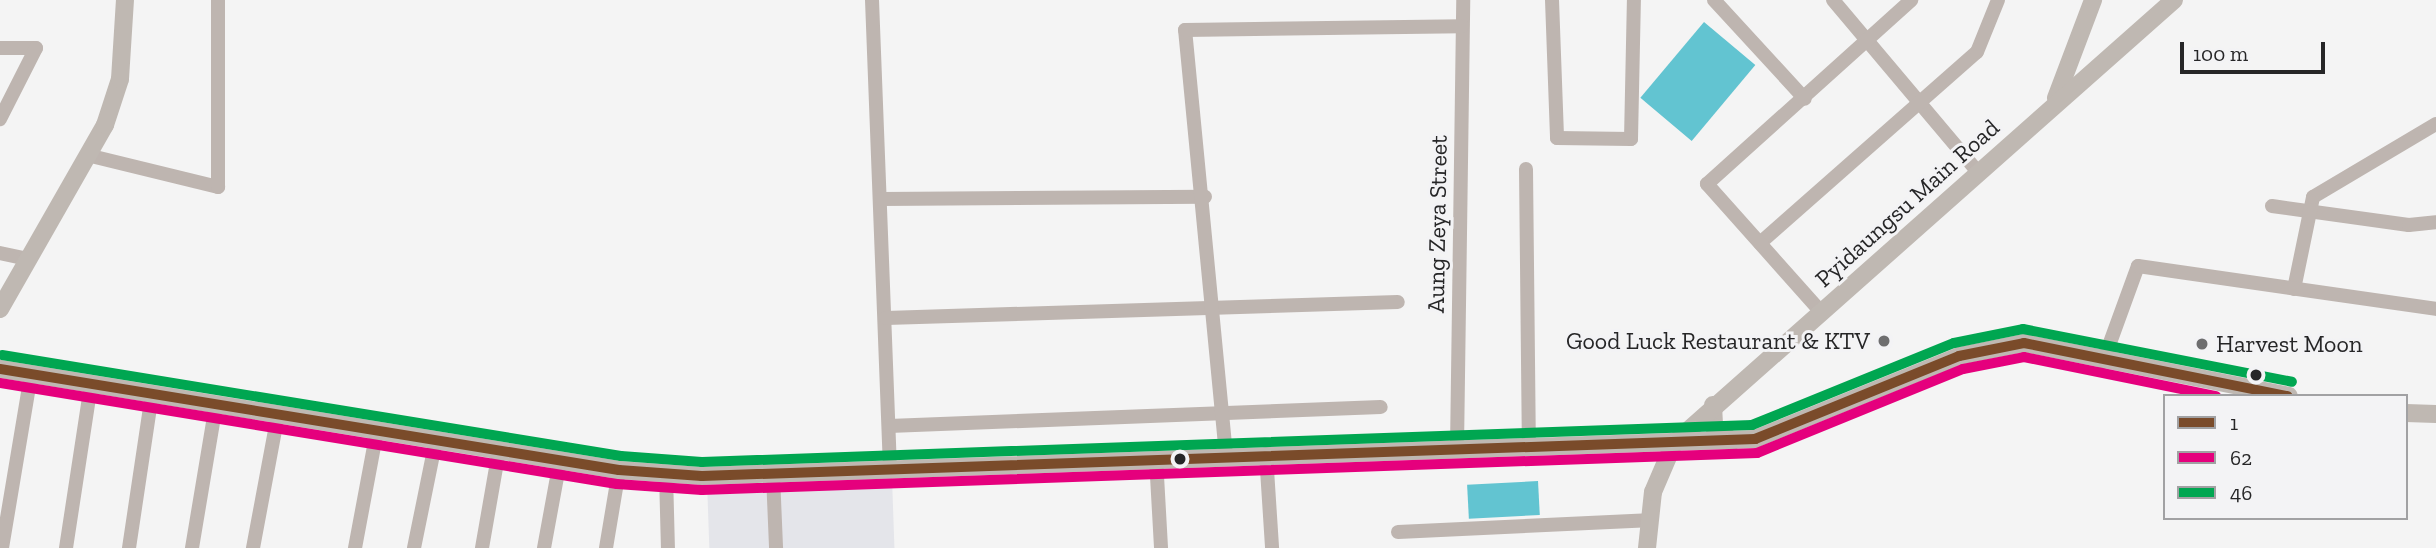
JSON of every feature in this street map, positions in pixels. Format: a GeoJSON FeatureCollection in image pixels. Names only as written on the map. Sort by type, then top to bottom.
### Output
{"type":"FeatureCollection","features":[{"type":"Feature","properties":{"kind":"main road"},"geometry":{"type":"LineString","coordinates":[[0,309],[87,155],[120,79],[125,0]]}},
{"type":"Feature","properties":{"kind":"main road"},"geometry":{"type":"LineString","coordinates":[[2055,102],[2093,0]]}},
{"type":"Feature","properties":{"kind":"main road","name":"Pyidaungsu Main Road"},"geometry":{"type":"LineString","coordinates":[[1674,443],[1713,405],[1822,313],[2055,102],[2174,0]]}},
{"type":"Feature","properties":{"kind":"main road"},"geometry":{"type":"LineString","coordinates":[[0,369],[560,461],[666,474],[773,475],[1226,455],[1732,441],[1803,424],[1995,346],[2055,346],[2103,362],[2278,394]]}},
{"type":"Feature","properties":{"kind":"main road"},"geometry":{"type":"LineString","coordinates":[[1713,405],[1714,427],[1732,441]]}},
{"type":"Feature","properties":{"kind":"main road"},"geometry":{"type":"LineString","coordinates":[[2408,413],[2436,414]]}},
{"type":"Feature","properties":{"kind":"main road"},"geometry":{"type":"LineString","coordinates":[[1647,548],[1648,520],[1674,443]]}},
{"type":"Feature","properties":{"kind":"street"},"geometry":{"type":"LineString","coordinates":[[87,155],[218,187],[218,0]]}},
{"type":"Feature","properties":{"kind":"street"},"geometry":{"type":"LineString","coordinates":[[872,0],[882,199],[890,470]]}},
{"type":"Feature","properties":{"kind":"street","name":"Aung Zeya Street"},"geometry":{"type":"LineString","coordinates":[[1457,448],[1462,0]]}},
{"type":"Feature","properties":{"kind":"street"},"geometry":{"type":"LineString","coordinates":[[1552,0],[1557,138],[1631,139],[1634,0]]}},
{"type":"Feature","properties":{"kind":"street"},"geometry":{"type":"LineString","coordinates":[[1714,0],[1805,99]]}},
{"type":"Feature","properties":{"kind":"street"},"geometry":{"type":"LineString","coordinates":[[1833,0],[1978,172]]}},
{"type":"Feature","properties":{"kind":"street"},"geometry":{"type":"LineString","coordinates":[[1822,313],[1707,184],[1869,42],[1911,0]]}},
{"type":"Feature","properties":{"kind":"street"},"geometry":{"type":"LineString","coordinates":[[1760,243],[1918,100],[1977,52],[1998,0]]}},
{"type":"Feature","properties":{"kind":"street"},"geometry":{"type":"LineString","coordinates":[[1226,455],[1188,27],[1462,26]]}},
{"type":"Feature","properties":{"kind":"street"},"geometry":{"type":"LineString","coordinates":[[0,48],[36,48],[0,119]]}},
{"type":"Feature","properties":{"kind":"street"},"geometry":{"type":"LineString","coordinates":[[2294,289],[2313,197],[2436,124]]}},
{"type":"Feature","properties":{"kind":"street"},"geometry":{"type":"LineString","coordinates":[[1526,169],[1529,446]]}},
{"type":"Feature","properties":{"kind":"street"},"geometry":{"type":"LineString","coordinates":[[882,199],[1205,197]]}},
{"type":"Feature","properties":{"kind":"street"},"geometry":{"type":"LineString","coordinates":[[2272,206],[2409,225],[2436,222]]}},
{"type":"Feature","properties":{"kind":"street"},"geometry":{"type":"LineString","coordinates":[[0,253],[28,259]]}},
{"type":"Feature","properties":{"kind":"street"},"geometry":{"type":"LineString","coordinates":[[2103,362],[2138,266],[2436,309]]}},
{"type":"Feature","properties":{"kind":"street"},"geometry":{"type":"LineString","coordinates":[[886,318],[1398,302]]}},
{"type":"Feature","properties":{"kind":"street"},"geometry":{"type":"LineString","coordinates":[[2,548],[31,374]]}},
{"type":"Feature","properties":{"kind":"street"},"geometry":{"type":"LineString","coordinates":[[66,548],[91,384]]}},
{"type":"Feature","properties":{"kind":"street"},"geometry":{"type":"LineString","coordinates":[[129,548],[152,394]]}},
{"type":"Feature","properties":{"kind":"street"},"geometry":{"type":"LineString","coordinates":[[192,548],[216,404]]}},
{"type":"Feature","properties":{"kind":"street"},"geometry":{"type":"LineString","coordinates":[[889,426],[1223,417],[1381,407]]}},
{"type":"Feature","properties":{"kind":"street"},"geometry":{"type":"LineString","coordinates":[[253,548],[278,415]]}},
{"type":"Feature","properties":{"kind":"street"},"geometry":{"type":"LineString","coordinates":[[355,548],[377,431]]}},
{"type":"Feature","properties":{"kind":"street"},"geometry":{"type":"LineString","coordinates":[[414,548],[436,440]]}},
{"type":"Feature","properties":{"kind":"street"},"geometry":{"type":"LineString","coordinates":[[482,548],[499,451]]}},
{"type":"Feature","properties":{"kind":"street"},"geometry":{"type":"LineString","coordinates":[[1266,454],[1272,548]]}},
{"type":"Feature","properties":{"kind":"street"},"geometry":{"type":"LineString","coordinates":[[1156,458],[1161,548]]}},
{"type":"Feature","properties":{"kind":"street"},"geometry":{"type":"LineString","coordinates":[[544,548],[560,461]]}},
{"type":"Feature","properties":{"kind":"street"},"geometry":{"type":"LineString","coordinates":[[606,548],[619,470]]}},
{"type":"Feature","properties":{"kind":"street"},"geometry":{"type":"LineString","coordinates":[[666,474],[668,548]]}},
{"type":"Feature","properties":{"kind":"street"},"geometry":{"type":"LineString","coordinates":[[773,475],[776,548]]}},
{"type":"Feature","properties":{"kind":"street"},"geometry":{"type":"LineString","coordinates":[[1398,532],[1648,520]]}},
{"type":"Feature","properties":{"kind":"shaded area"},"geometry":{"type":"Polygon","coordinates":[[[892,478],[894,548],[709,548],[707,484],[892,478]]]}},
{"type":"Feature","properties":{"kind":"water"},"geometry":{"type":"Polygon","coordinates":[[[1704,22],[1755,65],[1692,141],[1640,98],[1704,22]]]}},
{"type":"Feature","properties":{"kind":"water"},"geometry":{"type":"Polygon","coordinates":[[[1538,481],[1540,515],[1469,519],[1467,485],[1538,481]]]}},
{"type":"Feature","properties":{"kind":"transit line","name":"46"},"geometry":{"type":"LineString","coordinates":[[2,355],[621,456],[702,462],[1752,425],[1954,343],[2023,329],[2292,382]]}},
{"type":"Feature","properties":{"kind":"transit line","name":"1"},"geometry":{"type":"LineString","coordinates":[[0,369],[619,470],[702,476],[1755,439],[1959,356],[2024,343],[2278,394]]}},
{"type":"Feature","properties":{"kind":"transit line","name":"62"},"geometry":{"type":"LineString","coordinates":[[0,383],[617,484],[702,490],[1757,453],[1963,369],[2024,357],[2206,394]]}},
{"type":"Feature","properties":{"kind":"place","name":"Good Luck Restaurant & KTV"},"geometry":{"type":"Point","coordinates":[1884,341]}},
{"type":"Feature","properties":{"kind":"place","name":"Harvest Moon"},"geometry":{"type":"Point","coordinates":[2202,344]}}]}
